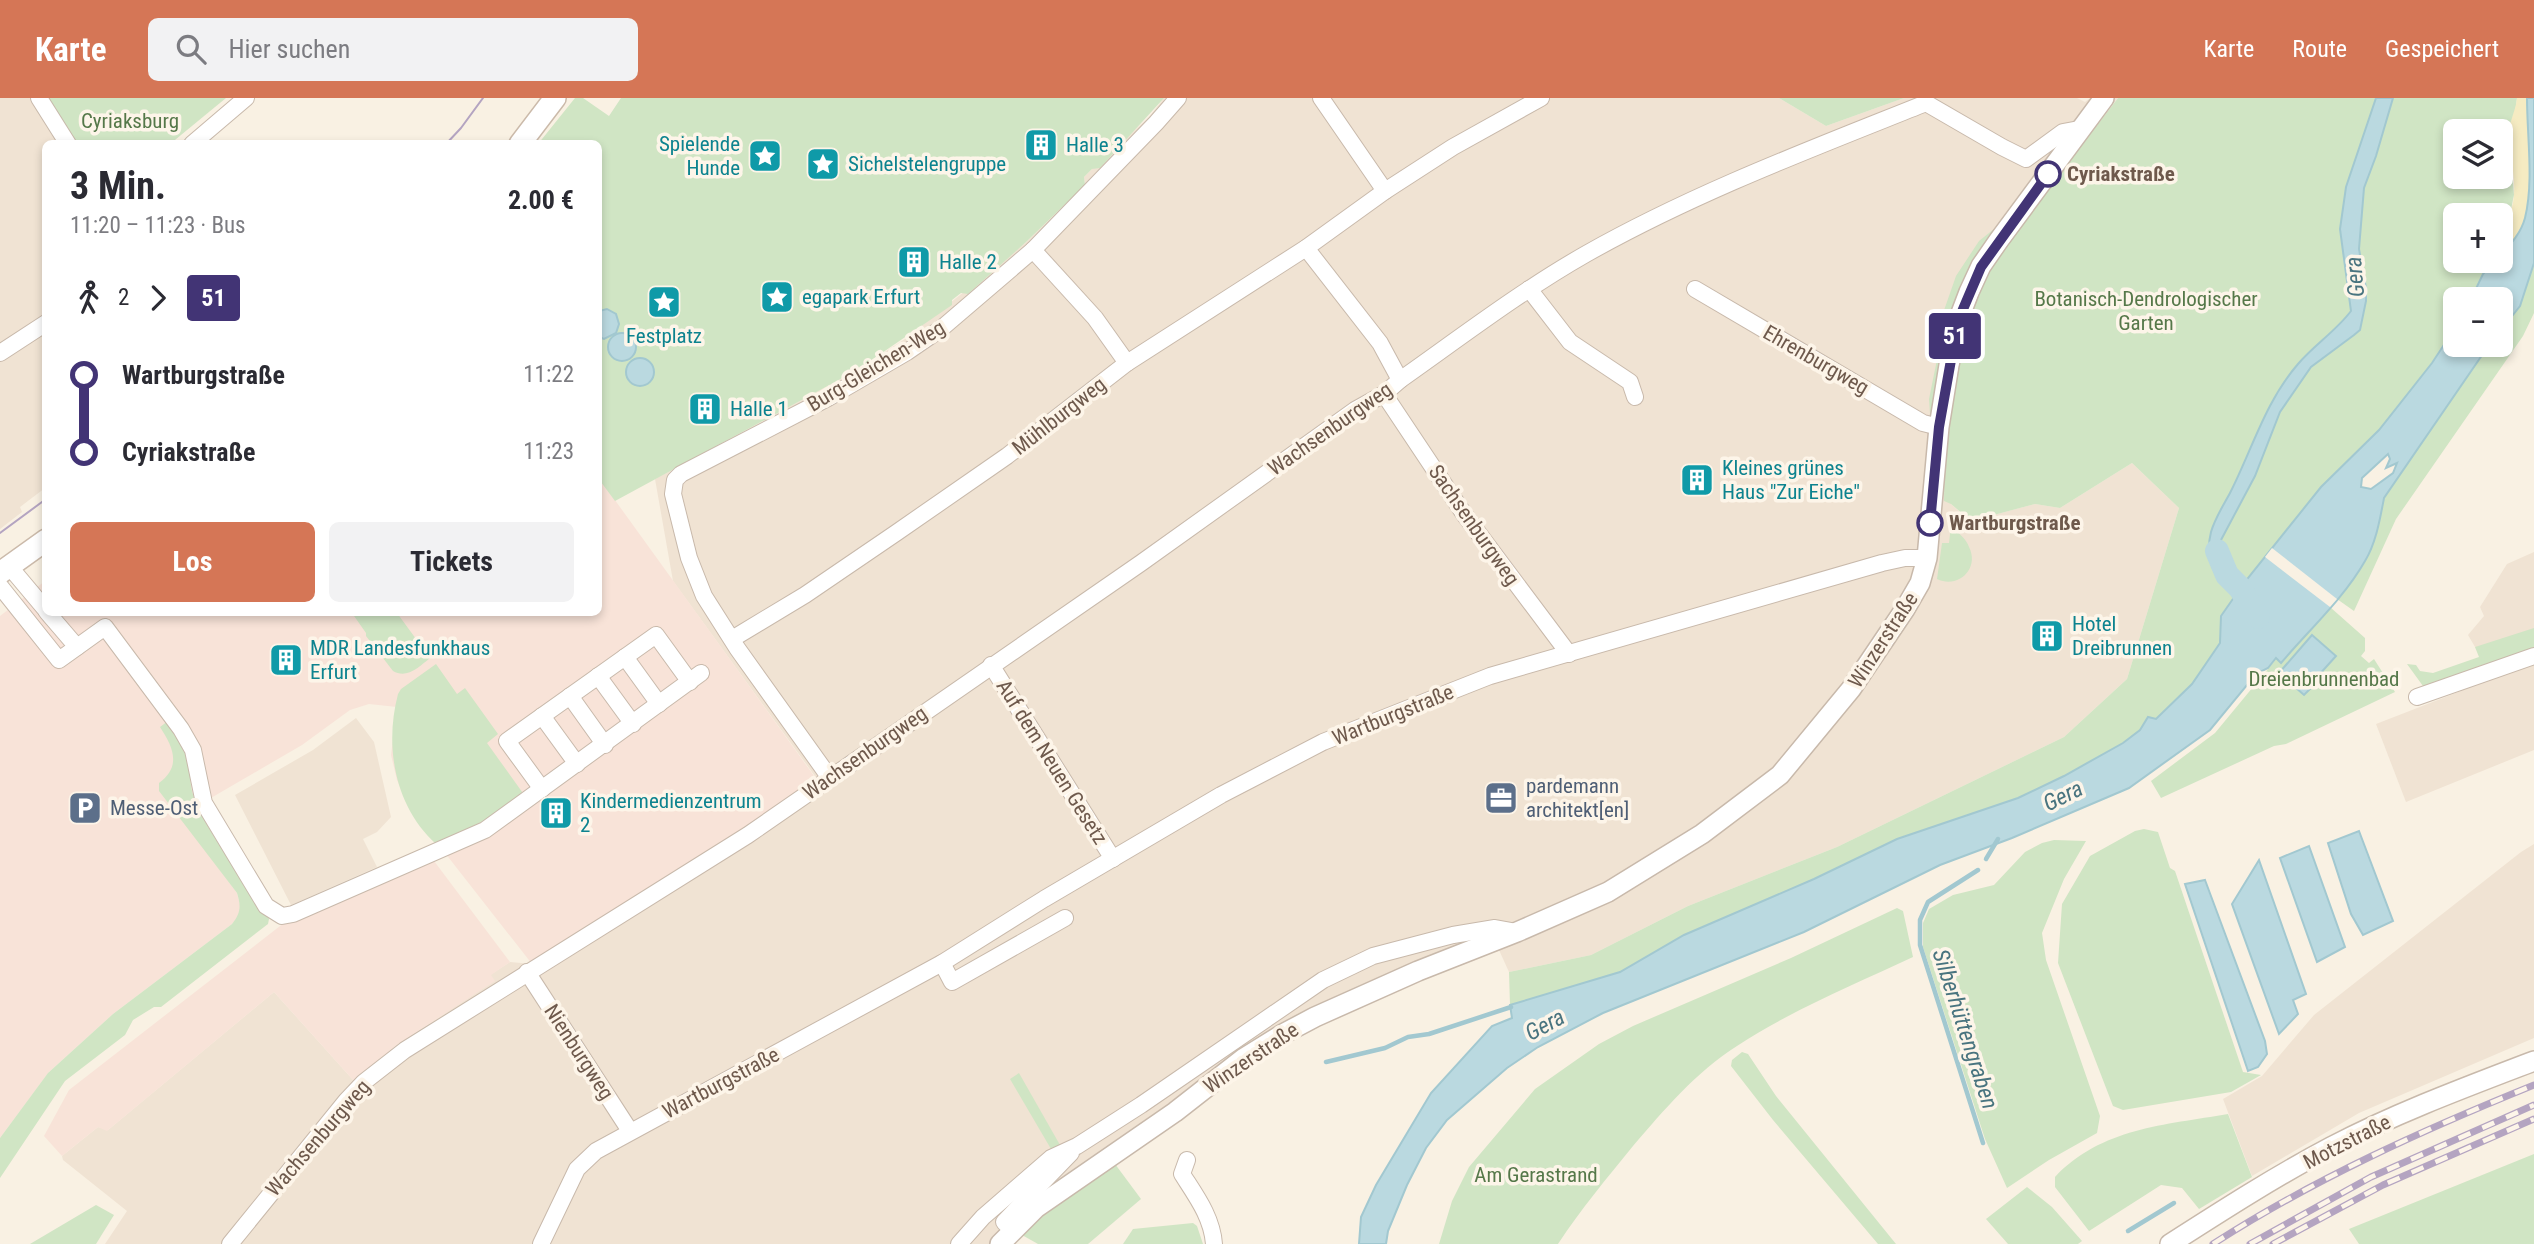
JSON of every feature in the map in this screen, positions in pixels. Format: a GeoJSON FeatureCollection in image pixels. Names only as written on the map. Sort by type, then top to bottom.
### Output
{"type":"FeatureCollection","features":[{"type":"Feature","properties":{"kind":"main road"},"geometry":{"type":"LineString","coordinates":[[523,140],[551,105]]}},
{"type":"Feature","properties":{"kind":"main road"},"geometry":{"type":"LineString","coordinates":[[5,570],[42,543]]}},
{"type":"Feature","properties":{"kind":"street"},"geometry":{"type":"LineString","coordinates":[[39,98],[65,140]]}},
{"type":"Feature","properties":{"kind":"street"},"geometry":{"type":"LineString","coordinates":[[197,140],[246,98]]}},
{"type":"Feature","properties":{"kind":"street","name":"Burg-Gleichen-Weg"},"geometry":{"type":"LineString","coordinates":[[830,778],[732,639],[696,579],[673,494],[675,480],[681,474],[828,398],[907,352],[942,328],[1033,250],[1178,98]]}},
{"type":"Feature","properties":{"kind":"street"},"geometry":{"type":"LineString","coordinates":[[1321,98],[1385,191]]}},
{"type":"Feature","properties":{"kind":"street","name":"Mühlburgweg"},"geometry":{"type":"LineString","coordinates":[[732,639],[805,594],[1007,456],[1127,363],[1306,248],[1385,191],[1453,147],[1541,98]]}},
{"type":"Feature","properties":{"kind":"street"},"geometry":{"type":"LineString","coordinates":[[2079,129],[2104,98]]}},
{"type":"Feature","properties":{"kind":"street","name":"Wachsenburgweg"},"geometry":{"type":"LineString","coordinates":[[230,1244],[324,1125],[364,1082],[405,1050],[748,835],[1140,564],[1356,410],[1384,394],[1529,289],[1615,238],[1721,188],[1928,100],[2026,159],[2063,132],[2079,129]]}},
{"type":"Feature","properties":{"kind":"street","name":"Winzerstraße"},"geometry":{"type":"LineString","coordinates":[[1006,1237],[1035,1208],[1175,1112],[1244,1058],[1281,1035],[1349,1001],[1608,892],[1702,834],[1780,775],[1851,689],[1920,583],[1927,558],[1939,427],[1958,321],[1981,267],[2079,129]]}},
{"type":"Feature","properties":{"kind":"street"},"geometry":{"type":"LineString","coordinates":[[1306,248],[1380,343],[1400,380]]}},
{"type":"Feature","properties":{"kind":"street"},"geometry":{"type":"LineString","coordinates":[[1033,250],[1095,318],[1127,363]]}},
{"type":"Feature","properties":{"kind":"street"},"geometry":{"type":"LineString","coordinates":[[1529,289],[1570,342],[1630,382],[1635,397]]}},
{"type":"Feature","properties":{"kind":"street","name":"Ehrenburgweg"},"geometry":{"type":"LineString","coordinates":[[1695,289],[1923,423],[1939,427]]}},
{"type":"Feature","properties":{"kind":"street"},"geometry":{"type":"LineString","coordinates":[[0,353],[42,326]]}},
{"type":"Feature","properties":{"kind":"street","name":"Sachsenburgweg"},"geometry":{"type":"LineString","coordinates":[[1384,394],[1471,524],[1569,654]]}},
{"type":"Feature","properties":{"kind":"street","name":"Wartburgstraße"},"geometry":{"type":"LineString","coordinates":[[541,1244],[577,1170],[596,1150],[942,963],[1221,795],[1324,742],[1490,676],[1882,563],[1905,558],[1927,558]]}},
{"type":"Feature","properties":{"kind":"street"},"geometry":{"type":"LineString","coordinates":[[5,570],[42,607]]}},
{"type":"Feature","properties":{"kind":"street"},"geometry":{"type":"LineString","coordinates":[[0,586],[60,660],[105,627],[181,729],[193,750],[204,803],[266,906],[282,916],[293,914],[485,830],[605,745],[695,678],[656,635],[508,741],[542,789]]}},
{"type":"Feature","properties":{"kind":"street"},"geometry":{"type":"LineString","coordinates":[[50,616],[77,647]]}},
{"type":"Feature","properties":{"kind":"street"},"geometry":{"type":"LineString","coordinates":[[2417,697],[2534,656]]}},
{"type":"Feature","properties":{"kind":"street"},"geometry":{"type":"LineString","coordinates":[[625,657],[659,704]]}},
{"type":"Feature","properties":{"kind":"street","name":"Auf dem Neuen Gesetz"},"geometry":{"type":"LineString","coordinates":[[991,665],[1113,859]]}},
{"type":"Feature","properties":{"kind":"street"},"geometry":{"type":"LineString","coordinates":[[598,676],[632,724]]}},
{"type":"Feature","properties":{"kind":"street"},"geometry":{"type":"LineString","coordinates":[[570,696],[605,745]]}},
{"type":"Feature","properties":{"kind":"street"},"geometry":{"type":"LineString","coordinates":[[542,716],[577,764]]}},
{"type":"Feature","properties":{"kind":"street"},"geometry":{"type":"LineString","coordinates":[[942,963],[953,982],[1065,918]]}},
{"type":"Feature","properties":{"kind":"street","name":"Winzerstraße"},"geometry":{"type":"LineString","coordinates":[[959,1244],[983,1217],[1051,1158],[1077,1146],[1141,1105],[1271,1013],[1348,966],[1373,956],[1452,935],[1495,928],[1517,932]]}},
{"type":"Feature","properties":{"kind":"street","name":"Nienburgweg"},"geometry":{"type":"LineString","coordinates":[[527,972],[630,1131]]}},
{"type":"Feature","properties":{"kind":"street","name":"Motzstraße"},"geometry":{"type":"LineString","coordinates":[[2170,1244],[2331,1147],[2402,1114],[2534,1061]]}},
{"type":"Feature","properties":{"kind":"street","name":"Winzerstraße"},"geometry":{"type":"LineString","coordinates":[[1006,1237],[1004,1222],[1077,1146]]}},
{"type":"Feature","properties":{"kind":"street"},"geometry":{"type":"LineString","coordinates":[[1187,1160],[1182,1174],[1205,1211],[1213,1231],[1214,1244]]}},
{"type":"Feature","properties":{"kind":"shaded area"},"geometry":{"type":"Polygon","coordinates":[[[0,98],[224,98],[175,140],[42,140],[42,490],[20,507],[22,512],[0,529],[0,98]]]}},
{"type":"Feature","properties":{"kind":"shaded area"},"geometry":{"type":"Polygon","coordinates":[[[1164,98],[1779,98],[1826,126],[1904,98],[2077,98],[2085,102],[2090,98],[2118,98],[2102,116],[1951,504],[1970,521],[2035,504],[2060,508],[2132,463],[2179,508],[2127,679],[2064,737],[1837,847],[1688,906],[1591,955],[1509,972],[1499,950],[1352,1006],[1288,1039],[1053,1206],[1011,1242],[1013,1244],[105,1244],[127,1211],[63,1160],[62,1156],[98,1127],[108,1130],[274,992],[354,1081],[398,1044],[494,981],[490,975],[510,962],[532,964],[817,779],[673,581],[655,479],[857,370],[905,339],[1025,243],[1085,185],[1084,177],[1149,117],[1164,98]]]}},
{"type":"Feature","properties":{"kind":"shaded area"},"geometry":{"type":"Polygon","coordinates":[[[602,482],[817,780],[742,831],[532,964],[409,807],[397,780],[391,755],[397,707],[369,704],[350,710],[302,745],[180,816],[237,893],[241,908],[239,916],[113,1014],[49,1072],[0,1138],[0,616],[42,583],[42,616],[602,616],[602,482]]]}},
{"type":"Feature","properties":{"kind":"shaded area"},"geometry":{"type":"Polygon","coordinates":[[[2534,552],[2534,750],[2406,802],[2376,724],[2461,691],[2456,667],[2481,657],[2468,635],[2484,616],[2480,607],[2507,564],[2534,552]]]}},
{"type":"Feature","properties":{"kind":"shaded area"},"geometry":{"type":"Polygon","coordinates":[[[356,718],[374,742],[391,817],[377,832],[363,839],[377,867],[291,905],[235,795],[313,750],[356,718]]]}},
{"type":"Feature","properties":{"kind":"shaded area"},"geometry":{"type":"Polygon","coordinates":[[[2534,844],[2534,1038],[2359,1113],[2252,1176],[2223,1099],[2262,1076],[2314,1015],[2534,844]]]}},
{"type":"Feature","properties":{"kind":"shaded area"},"geometry":{"type":"Polygon","coordinates":[[[431,857],[510,962],[491,975],[495,981],[398,1044],[354,1081],[274,992],[107,1131],[98,1127],[62,1156],[44,1136],[69,1090],[289,919],[431,857]]]}},
{"type":"Feature","properties":{"kind":"green space","name":"Cyriaksburg"},"geometry":{"type":"Polygon","coordinates":[[[48,98],[226,98],[175,140],[75,140],[48,98]]]}},
{"type":"Feature","properties":{"kind":"green space","name":"egapark Erfurt"},"geometry":{"type":"Polygon","coordinates":[[[575,98],[583,98],[609,116],[621,98],[1164,98],[1100,168],[1092,169],[1084,177],[1085,185],[968,294],[961,293],[952,300],[952,305],[857,370],[615,501],[602,483],[602,140],[541,140],[575,98]]]}},
{"type":"Feature","properties":{"kind":"green space"},"geometry":{"type":"Polygon","coordinates":[[[1779,98],[1904,98],[1826,126],[1779,98]]]}},
{"type":"Feature","properties":{"kind":"green space","name":"Botanisch-Dendrologischer Garten"},"geometry":{"type":"Polygon","coordinates":[[[2118,98],[2517,98],[2513,119],[2443,119],[2443,189],[2513,189],[2513,182],[2514,195],[2512,203],[2443,203],[2443,273],[2484,273],[2477,287],[2443,287],[2443,346],[2379,430],[2321,487],[2244,583],[2221,616],[2220,643],[2192,684],[2156,719],[2148,717],[2140,730],[2123,743],[2018,798],[1897,839],[1814,879],[1684,935],[1620,972],[1510,1005],[1509,972],[1591,955],[1688,906],[1837,847],[2064,737],[2127,679],[2179,508],[2132,463],[2060,508],[2035,504],[1971,521],[1944,501],[1945,434],[1956,367],[1973,304],[1989,271],[2118,98]]]}},
{"type":"Feature","properties":{"kind":"green space"},"geometry":{"type":"Polygon","coordinates":[[[2004,221],[1930,414],[1929,399],[1942,335],[1942,316],[1956,276],[1979,241],[2004,221]]]}},
{"type":"Feature","properties":{"kind":"green space"},"geometry":{"type":"Polygon","coordinates":[[[2534,263],[2534,313],[2513,350],[2513,315],[2520,306],[2534,263]]]}},
{"type":"Feature","properties":{"kind":"green space"},"geometry":{"type":"Polygon","coordinates":[[[2481,357],[2508,357],[2396,519],[2354,611],[2337,599],[2368,552],[2384,498],[2481,357]]]}},
{"type":"Feature","properties":{"kind":"green space"},"geometry":{"type":"Polygon","coordinates":[[[1951,526],[1968,544],[1972,563],[1965,575],[1959,579],[1945,581],[1937,579],[1942,543],[1949,543],[1951,526]]]}},
{"type":"Feature","properties":{"kind":"green space","name":"Dreienbrunnenbad"},"geometry":{"type":"Polygon","coordinates":[[[2330,607],[2365,638],[2365,651],[2361,656],[2369,663],[2374,659],[2395,692],[2286,744],[2274,746],[2161,798],[2151,781],[2215,733],[2277,658],[2282,662],[2330,607]]]}},
{"type":"Feature","properties":{"kind":"green space"},"geometry":{"type":"Polygon","coordinates":[[[354,616],[399,616],[430,658],[408,673],[398,673],[393,671],[354,616]]]}},
{"type":"Feature","properties":{"kind":"green space"},"geometry":{"type":"Polygon","coordinates":[[[2534,628],[2534,649],[2434,685],[2423,686],[2407,664],[2416,665],[2420,671],[2433,673],[2479,657],[2475,647],[2534,628]]]}},
{"type":"Feature","properties":{"kind":"green space"},"geometry":{"type":"Polygon","coordinates":[[[436,664],[457,694],[465,688],[498,734],[487,743],[525,796],[504,811],[436,844],[422,829],[402,794],[396,775],[392,735],[401,689],[436,664]]]}},
{"type":"Feature","properties":{"kind":"green space"},"geometry":{"type":"Polygon","coordinates":[[[168,721],[188,754],[191,788],[200,811],[217,841],[267,914],[268,924],[161,1007],[154,1007],[133,1020],[125,1035],[65,1081],[0,1178],[0,1138],[48,1073],[113,1014],[232,924],[239,913],[237,893],[159,791],[159,783],[171,770],[173,763],[169,742],[160,727],[168,721]]]}},
{"type":"Feature","properties":{"kind":"green space"},"geometry":{"type":"Polygon","coordinates":[[[2144,829],[2158,832],[2170,868],[2175,871],[2243,1072],[2261,1075],[2231,1092],[2123,1110],[2113,1106],[2058,963],[2062,904],[2090,856],[2135,831],[2144,829]]]}},
{"type":"Feature","properties":{"kind":"green space"},"geometry":{"type":"Polygon","coordinates":[[[2054,840],[2086,841],[2064,879],[2042,933],[2046,960],[2100,1116],[2097,1133],[2007,1188],[1985,1139],[1923,947],[1923,923],[1929,909],[1953,895],[1994,885],[2025,852],[2054,840]]]}},
{"type":"Feature","properties":{"kind":"green space","name":"Am Gerastrand"},"geometry":{"type":"Polygon","coordinates":[[[1897,908],[1903,911],[1913,957],[1823,998],[1722,1056],[1681,1092],[1633,1146],[1558,1244],[1439,1244],[1452,1201],[1469,1167],[1535,1089],[1599,1044],[1633,1026],[1791,958],[1897,908]]]}},
{"type":"Feature","properties":{"kind":"green space"},"geometry":{"type":"Polygon","coordinates":[[[1742,1052],[1748,1054],[1776,1096],[1896,1244],[1878,1244],[1773,1120],[1731,1066],[1732,1060],[1742,1052]]]}},
{"type":"Feature","properties":{"kind":"green space"},"geometry":{"type":"Polygon","coordinates":[[[1019,1073],[1060,1145],[1051,1149],[1010,1079],[1019,1073]]]}},
{"type":"Feature","properties":{"kind":"green space"},"geometry":{"type":"Polygon","coordinates":[[[2228,1114],[2252,1177],[2199,1209],[2182,1188],[2161,1185],[2089,1231],[2055,1187],[2055,1177],[2073,1161],[2113,1138],[2158,1126],[2228,1114]]]}},
{"type":"Feature","properties":{"kind":"green space"},"geometry":{"type":"Polygon","coordinates":[[[2534,1154],[2534,1244],[2359,1244],[2349,1229],[2534,1154]]]}},
{"type":"Feature","properties":{"kind":"green space"},"geometry":{"type":"Polygon","coordinates":[[[1115,1164],[1141,1199],[1088,1244],[1038,1244],[1022,1235],[1053,1207],[1115,1164]]]}},
{"type":"Feature","properties":{"kind":"green space"},"geometry":{"type":"Polygon","coordinates":[[[2027,1187],[2052,1207],[2082,1241],[2078,1244],[2008,1244],[1986,1219],[2027,1187]]]}},
{"type":"Feature","properties":{"kind":"green space"},"geometry":{"type":"Polygon","coordinates":[[[96,1205],[114,1215],[96,1244],[30,1244],[96,1205]]]}},
{"type":"Feature","properties":{"kind":"green space"},"geometry":{"type":"Polygon","coordinates":[[[1193,1223],[1197,1226],[1203,1244],[1123,1244],[1133,1229],[1193,1223]]]}},
{"type":"Feature","properties":{"kind":"sand"},"geometry":{"type":"Polygon","coordinates":[[[2517,98],[2527,98],[2530,174],[2525,218],[2513,241],[2512,119],[2517,98]]]}},
{"type":"Feature","properties":{"kind":"water"},"geometry":{"type":"Polygon","coordinates":[[[2376,98],[2393,98],[2364,188],[2359,249],[2366,301],[2360,330],[2311,367],[2280,412],[2255,476],[2221,540],[2223,561],[2233,577],[2226,586],[2216,575],[2209,554],[2215,522],[2277,394],[2304,357],[2351,311],[2340,229],[2346,187],[2376,98]]]}},
{"type":"Feature","properties":{"kind":"water"},"geometry":{"type":"Polygon","coordinates":[[[2527,98],[2534,98],[2534,263],[2520,306],[2513,315],[2513,287],[2477,287],[2484,273],[2513,273],[2513,240],[2525,218],[2530,174],[2527,98]]]}},
{"type":"Feature","properties":{"kind":"water"},"geometry":{"type":"Polygon","coordinates":[[[607,309],[616,314],[619,324],[616,333],[604,339],[602,338],[602,310],[607,309]]]}},
{"type":"Feature","properties":{"kind":"water"},"geometry":{"type":"Polygon","coordinates":[[[622,333],[632,337],[636,347],[632,357],[622,361],[612,357],[608,347],[612,337],[622,333]]]}},
{"type":"Feature","properties":{"kind":"water"},"geometry":{"type":"Polygon","coordinates":[[[2443,346],[2443,357],[2481,357],[2384,498],[2372,547],[2357,575],[2281,663],[2276,658],[2268,668],[2256,674],[2210,730],[2129,788],[2012,838],[1940,865],[1804,932],[1603,1013],[1538,1047],[1507,1068],[1447,1120],[1426,1148],[1407,1185],[1388,1231],[1386,1244],[1359,1244],[1361,1217],[1376,1185],[1431,1093],[1492,1026],[1512,1018],[1510,1005],[1620,972],[1684,935],[1814,879],[1897,839],[2018,798],[2123,743],[2140,730],[2148,717],[2156,719],[2192,684],[2220,643],[2221,616],[2244,583],[2321,487],[2379,430],[2443,346]],[[2388,454],[2362,478],[2361,487],[2371,489],[2393,473],[2397,463],[2386,468],[2390,459],[2388,454]]]}},
{"type":"Feature","properties":{"kind":"water"},"geometry":{"type":"Polygon","coordinates":[[[640,358],[650,362],[654,372],[650,382],[640,386],[630,382],[626,372],[630,362],[640,358]]]}},
{"type":"Feature","properties":{"kind":"water"},"geometry":{"type":"Polygon","coordinates":[[[2312,635],[2336,656],[2304,695],[2279,673],[2312,635]]]}},
{"type":"Feature","properties":{"kind":"water"},"geometry":{"type":"Polygon","coordinates":[[[2359,831],[2393,921],[2363,935],[2351,914],[2328,843],[2359,831]]]}},
{"type":"Feature","properties":{"kind":"water"},"geometry":{"type":"Polygon","coordinates":[[[2309,846],[2345,947],[2317,962],[2280,858],[2309,846]]]}},
{"type":"Feature","properties":{"kind":"water"},"geometry":{"type":"Polygon","coordinates":[[[2259,860],[2306,994],[2293,1000],[2298,1014],[2279,1034],[2232,904],[2259,860]]]}},
{"type":"Feature","properties":{"kind":"water"},"geometry":{"type":"Polygon","coordinates":[[[2205,880],[2265,1041],[2267,1054],[2258,1067],[2248,1071],[2185,884],[2205,880]]]}},
{"type":"Feature","properties":{"kind":"pier"},"geometry":{"type":"Polygon","coordinates":[[[2272,548],[2337,599],[2330,607],[2265,557],[2272,548]]]}},
{"type":"Feature","properties":{"kind":"waterway","name":"Gera"},"geometry":{"type":"LineString","coordinates":[[2217,551],[2227,575],[2240,588],[2258,617]]}},
{"type":"Feature","properties":{"kind":"waterway","name":"Silberhüttengraben"},"geometry":{"type":"LineString","coordinates":[[1986,859],[1998,839]]}},
{"type":"Feature","properties":{"kind":"waterway","name":"Silberhüttengraben"},"geometry":{"type":"LineString","coordinates":[[1978,870],[1928,902],[1920,920],[1920,945],[1983,1143]]}},
{"type":"Feature","properties":{"kind":"waterway"},"geometry":{"type":"LineString","coordinates":[[1326,1062],[1385,1048],[1408,1037],[1429,1034],[1511,1007]]}},
{"type":"Feature","properties":{"kind":"waterway","name":"Silberhüttengraben"},"geometry":{"type":"LineString","coordinates":[[2128,1231],[2174,1203]]}},
{"type":"Feature","properties":{"kind":"tram line"},"geometry":{"type":"LineString","coordinates":[[450,140],[483,98]]}},
{"type":"Feature","properties":{"kind":"tram line"},"geometry":{"type":"LineString","coordinates":[[0,533],[42,502]]}},
{"type":"Feature","properties":{"kind":"railway"},"geometry":{"type":"LineString","coordinates":[[2213,1244],[2290,1198],[2370,1157],[2534,1085]]}},
{"type":"Feature","properties":{"kind":"railway"},"geometry":{"type":"LineString","coordinates":[[2250,1244],[2371,1177],[2534,1105]]}},
{"type":"Feature","properties":{"kind":"railway"},"geometry":{"type":"LineString","coordinates":[[2273,1244],[2383,1185],[2534,1119]]}},
{"type":"Feature","properties":{"kind":"bus line","name":"51"},"geometry":{"type":"LineString","coordinates":[[1930,523],[1939,427],[1958,321],[1981,267],[2048,174]]}},
{"type":"Feature","properties":{"kind":"place","name":"Halle 3"},"geometry":{"type":"Point","coordinates":[1041,145]}},
{"type":"Feature","properties":{"kind":"place","name":"Spielende Hunde"},"geometry":{"type":"Point","coordinates":[765,156]}},
{"type":"Feature","properties":{"kind":"place","name":"Sichelstelengruppe"},"geometry":{"type":"Point","coordinates":[823,164]}},
{"type":"Feature","properties":{"kind":"place","name":"Cyriakstraße"},"geometry":{"type":"Point","coordinates":[2048,174]}},
{"type":"Feature","properties":{"kind":"place","name":"Halle 2"},"geometry":{"type":"Point","coordinates":[914,262]}},
{"type":"Feature","properties":{"kind":"place","name":"egapark Erfurt"},"geometry":{"type":"Point","coordinates":[777,297]}},
{"type":"Feature","properties":{"kind":"place","name":"Festplatz"},"geometry":{"type":"Point","coordinates":[664,302]}},
{"type":"Feature","properties":{"kind":"place","name":"Halle 1"},"geometry":{"type":"Point","coordinates":[705,409]}},
{"type":"Feature","properties":{"kind":"place","name":"Kleines grünes Haus \"Zur Eiche\""},"geometry":{"type":"Point","coordinates":[1697,480]}},
{"type":"Feature","properties":{"kind":"place","name":"Wartburgstraße"},"geometry":{"type":"Point","coordinates":[1930,523]}},
{"type":"Feature","properties":{"kind":"place","name":"Hotel Dreibrunnen"},"geometry":{"type":"Point","coordinates":[2047,636]}},
{"type":"Feature","properties":{"kind":"place","name":"MDR Landesfunkhaus Erfurt"},"geometry":{"type":"Point","coordinates":[286,660]}},
{"type":"Feature","properties":{"kind":"place","name":"pardemann architekt[en]"},"geometry":{"type":"Point","coordinates":[1501,798]}},
{"type":"Feature","properties":{"kind":"place","name":"Messe-Ost"},"geometry":{"type":"Point","coordinates":[85,808]}},
{"type":"Feature","properties":{"kind":"place","name":"Kindermedienzentrum 2"},"geometry":{"type":"Point","coordinates":[556,813]}}]}
